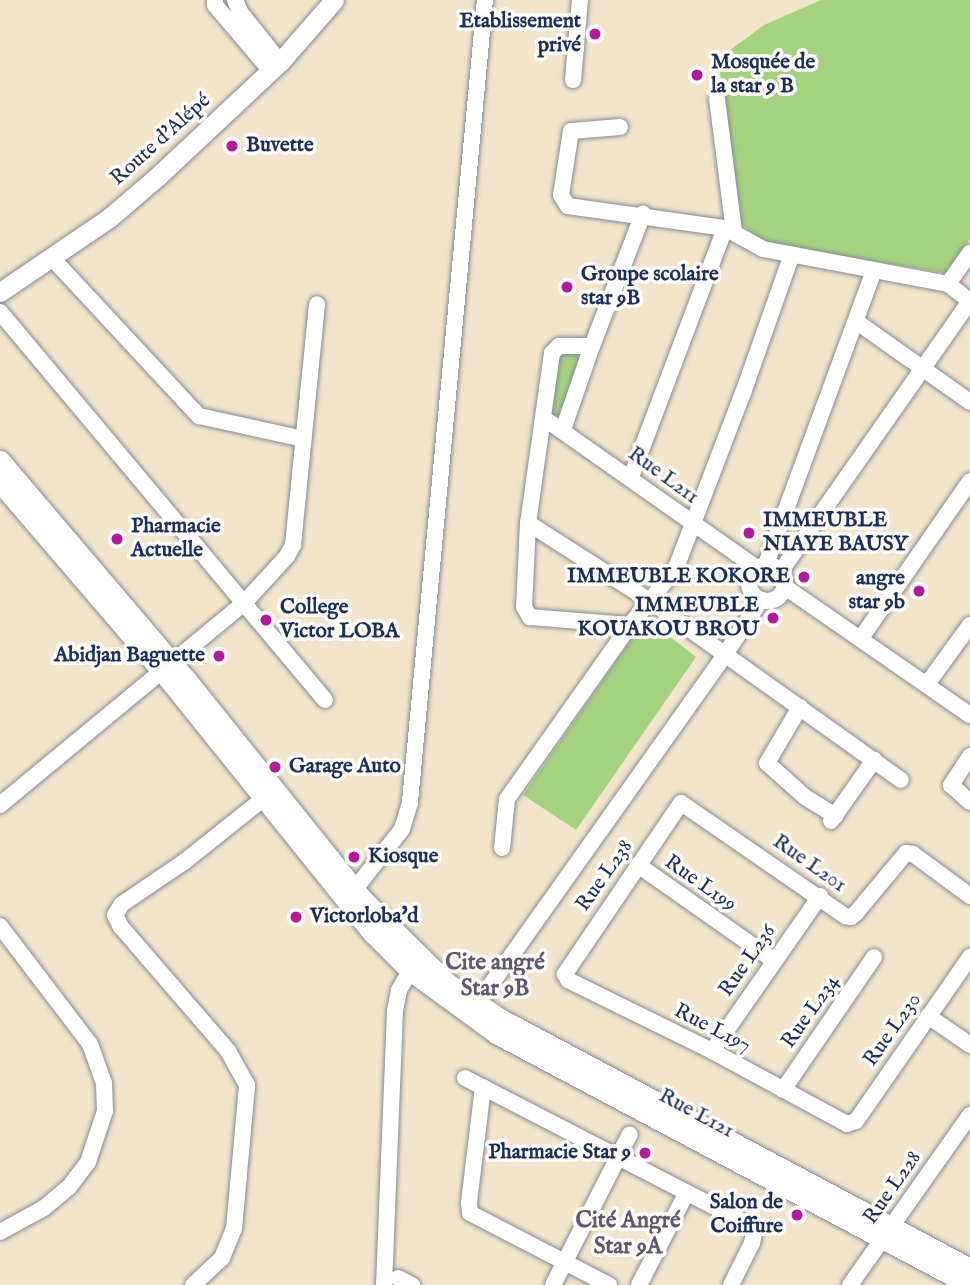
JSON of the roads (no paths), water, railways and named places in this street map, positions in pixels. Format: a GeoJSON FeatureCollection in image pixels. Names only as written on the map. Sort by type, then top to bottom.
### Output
{"type":"FeatureCollection","features":[{"type":"Feature","properties":{"kind":"main road","name":"Route d'Alépé"},"geometry":{"type":"LineString","coordinates":[[0,292],[52,258],[138,192],[275,66],[334,0]]}},
{"type":"Feature","properties":{"kind":"main road"},"geometry":{"type":"LineString","coordinates":[[0,460],[167,667],[355,889],[419,957],[477,1004],[887,1234],[970,1268]]}},
{"type":"Feature","properties":{"kind":"main road"},"geometry":{"type":"LineString","coordinates":[[0,483],[167,667]]}},
{"type":"Feature","properties":{"kind":"main road","name":"Rue L121"},"geometry":{"type":"LineString","coordinates":[[167,667],[263,799],[365,925],[410,971],[496,1034],[887,1234],[969,1285]]}},
{"type":"Feature","properties":{"kind":"street"},"geometry":{"type":"LineString","coordinates":[[215,0],[215,5],[238,9],[275,66]]}},
{"type":"Feature","properties":{"kind":"street"},"geometry":{"type":"LineString","coordinates":[[355,889],[402,829],[410,802],[485,0]]}},
{"type":"Feature","properties":{"kind":"street"},"geometry":{"type":"LineString","coordinates":[[573,80],[580,0]]}},
{"type":"Feature","properties":{"kind":"street"},"geometry":{"type":"LineString","coordinates":[[631,477],[730,230],[717,99]]}},
{"type":"Feature","properties":{"kind":"street"},"geometry":{"type":"LineString","coordinates":[[620,127],[571,131],[561,195],[568,206],[643,214],[730,230],[763,249],[948,284],[970,301],[922,369],[768,568],[749,585],[761,600]]}},
{"type":"Feature","properties":{"kind":"street"},"geometry":{"type":"LineString","coordinates":[[563,430],[592,345],[643,214]]}},
{"type":"Feature","properties":{"kind":"street"},"geometry":{"type":"LineString","coordinates":[[948,284],[970,253]]}},
{"type":"Feature","properties":{"kind":"street"},"geometry":{"type":"LineString","coordinates":[[502,848],[507,799],[631,625],[676,568],[792,254]]}},
{"type":"Feature","properties":{"kind":"street"},"geometry":{"type":"LineString","coordinates":[[52,258],[199,416],[304,439]]}},
{"type":"Feature","properties":{"kind":"street"},"geometry":{"type":"LineString","coordinates":[[768,568],[874,271]]}},
{"type":"Feature","properties":{"kind":"street"},"geometry":{"type":"LineString","coordinates":[[0,805],[244,603],[293,545],[317,304]]}},
{"type":"Feature","properties":{"kind":"street"},"geometry":{"type":"LineString","coordinates":[[0,312],[325,700]]}},
{"type":"Feature","properties":{"kind":"street"},"geometry":{"type":"LineString","coordinates":[[857,322],[970,402]]}},
{"type":"Feature","properties":{"kind":"street"},"geometry":{"type":"LineString","coordinates":[[592,345],[555,348],[528,523],[526,613],[530,617],[631,625]]}},
{"type":"Feature","properties":{"kind":"street","name":"Rue L211"},"geometry":{"type":"LineString","coordinates":[[545,419],[631,477],[694,525],[768,568]]}},
{"type":"Feature","properties":{"kind":"street"},"geometry":{"type":"LineString","coordinates":[[861,638],[970,481]]}},
{"type":"Feature","properties":{"kind":"street"},"geometry":{"type":"LineString","coordinates":[[528,523],[650,601],[901,780]]}},
{"type":"Feature","properties":{"kind":"street"},"geometry":{"type":"LineString","coordinates":[[768,568],[785,587],[970,715]]}},
{"type":"Feature","properties":{"kind":"street"},"geometry":{"type":"LineString","coordinates":[[761,600],[773,600],[785,587]]}},
{"type":"Feature","properties":{"kind":"street"},"geometry":{"type":"LineString","coordinates":[[477,1004],[761,600]]}},
{"type":"Feature","properties":{"kind":"street"},"geometry":{"type":"LineString","coordinates":[[927,684],[970,625]]}},
{"type":"Feature","properties":{"kind":"street"},"geometry":{"type":"LineString","coordinates":[[800,707],[767,763],[833,819],[874,760]]}},
{"type":"Feature","properties":{"kind":"street"},"geometry":{"type":"LineString","coordinates":[[970,756],[951,785],[970,802]]}},
{"type":"Feature","properties":{"kind":"street"},"geometry":{"type":"LineString","coordinates":[[193,1285],[222,1258],[234,1229],[247,1085],[229,1052],[121,927],[115,915],[122,904],[184,862],[263,799]]}},
{"type":"Feature","properties":{"kind":"street","name":"Rue L201"},"geometry":{"type":"LineString","coordinates":[[678,807],[686,804],[845,916],[851,917],[905,853],[913,854],[970,896]]}},
{"type":"Feature","properties":{"kind":"street","name":"Rue L238"},"geometry":{"type":"LineString","coordinates":[[566,968],[678,807]]}},
{"type":"Feature","properties":{"kind":"street","name":"Rue L199"},"geometry":{"type":"LineString","coordinates":[[638,865],[773,960]]}},
{"type":"Feature","properties":{"kind":"street","name":"Rue L236"},"geometry":{"type":"LineString","coordinates":[[712,1051],[820,896]]}},
{"type":"Feature","properties":{"kind":"street"},"geometry":{"type":"LineString","coordinates":[[0,926],[90,1044],[104,1083],[105,1111],[89,1163],[69,1187],[44,1208],[0,1232]]}},
{"type":"Feature","properties":{"kind":"street","name":"Rue L234"},"geometry":{"type":"LineString","coordinates":[[783,1090],[874,957]]}},
{"type":"Feature","properties":{"kind":"street","name":"Rue L230"},"geometry":{"type":"LineString","coordinates":[[847,1124],[856,1121],[970,957]]}},
{"type":"Feature","properties":{"kind":"street","name":"Rue L197"},"geometry":{"type":"LineString","coordinates":[[566,968],[568,980],[712,1051],[847,1124]]}},
{"type":"Feature","properties":{"kind":"street"},"geometry":{"type":"LineString","coordinates":[[398,1283],[395,1011],[399,990],[410,971]]}},
{"type":"Feature","properties":{"kind":"street"},"geometry":{"type":"LineString","coordinates":[[928,1016],[970,1045]]}},
{"type":"Feature","properties":{"kind":"street"},"geometry":{"type":"LineString","coordinates":[[465,1078],[755,1228],[752,1243],[731,1285]]}},
{"type":"Feature","properties":{"kind":"street"},"geometry":{"type":"LineString","coordinates":[[483,1087],[470,1213],[609,1285]]}},
{"type":"Feature","properties":{"kind":"street","name":"Rue L228"},"geometry":{"type":"LineString","coordinates":[[850,1285],[970,1115]]}},
{"type":"Feature","properties":{"kind":"street"},"geometry":{"type":"LineString","coordinates":[[553,1285],[630,1133]]}},
{"type":"Feature","properties":{"kind":"street"},"geometry":{"type":"LineString","coordinates":[[639,1285],[685,1194]]}},
{"type":"Feature","properties":{"kind":"place","name":"Etablissement privé"},"geometry":{"type":"Point","coordinates":[595,34]}},
{"type":"Feature","properties":{"kind":"place","name":"Mosquée de la star 9 B"},"geometry":{"type":"Point","coordinates":[697,75]}},
{"type":"Feature","properties":{"kind":"place","name":"Buvette"},"geometry":{"type":"Point","coordinates":[232,146]}},
{"type":"Feature","properties":{"kind":"place","name":"Groupe scolaire star 9B"},"geometry":{"type":"Point","coordinates":[567,287]}},
{"type":"Feature","properties":{"kind":"place","name":"IMMEUBLE NIAYE BAUSY"},"geometry":{"type":"Point","coordinates":[749,533]}},
{"type":"Feature","properties":{"kind":"place","name":"Pharmacie Actuelle"},"geometry":{"type":"Point","coordinates":[117,539]}},
{"type":"Feature","properties":{"kind":"place","name":"IMMEUBLE KOKORE"},"geometry":{"type":"Point","coordinates":[804,577]}},
{"type":"Feature","properties":{"kind":"place","name":"angre star 9b"},"geometry":{"type":"Point","coordinates":[919,591]}},
{"type":"Feature","properties":{"kind":"place","name":"IMMEUBLE KOUAKOU BROU"},"geometry":{"type":"Point","coordinates":[773,618]}},
{"type":"Feature","properties":{"kind":"place","name":"College Victor LOBA"},"geometry":{"type":"Point","coordinates":[266,620]}},
{"type":"Feature","properties":{"kind":"place","name":"Abidjan Baguette"},"geometry":{"type":"Point","coordinates":[219,656]}},
{"type":"Feature","properties":{"kind":"place","name":"Garage Auto"},"geometry":{"type":"Point","coordinates":[275,767]}},
{"type":"Feature","properties":{"kind":"place","name":"Kiosque"},"geometry":{"type":"Point","coordinates":[354,857]}},
{"type":"Feature","properties":{"kind":"place","name":"Victorloba'd"},"geometry":{"type":"Point","coordinates":[296,917]}},
{"type":"Feature","properties":{"kind":"place","name":"Pharmacie Star 9"},"geometry":{"type":"Point","coordinates":[645,1153]}},
{"type":"Feature","properties":{"kind":"place","name":"Salon de Coiffure"},"geometry":{"type":"Point","coordinates":[797,1215]}},
{"type":"Feature","properties":{"kind":"district","name":"Cite angré Star 9B"},"geometry":{"type":"Point","coordinates":[495,976]}},
{"type":"Feature","properties":{"kind":"district","name":"Cité Angré Star 9A"},"geometry":{"type":"Point","coordinates":[628,1234]}}]}
